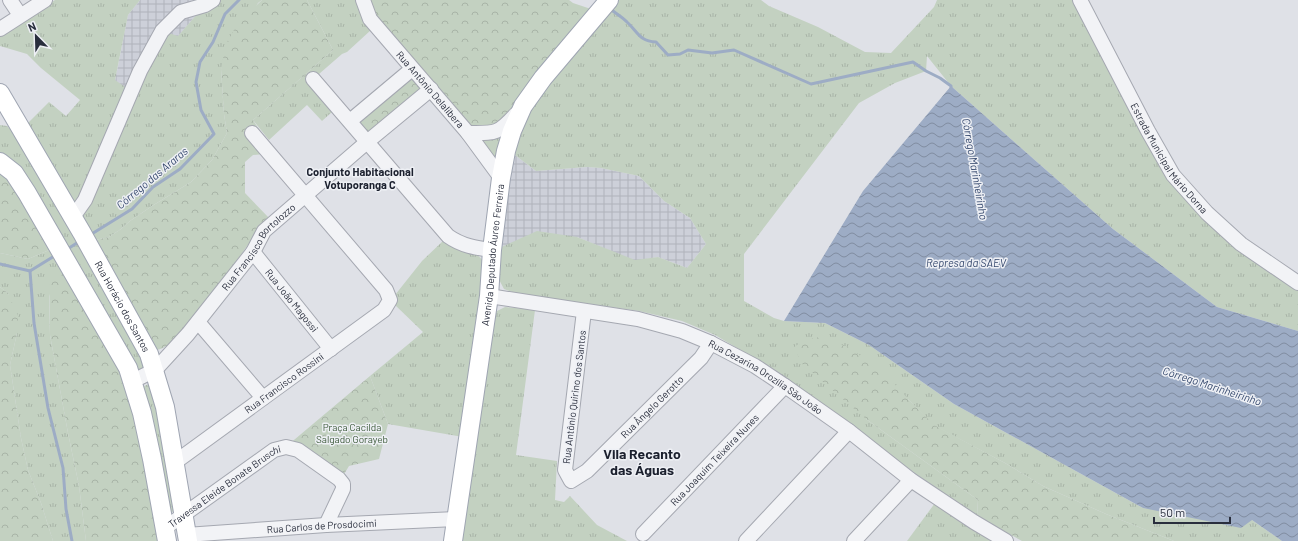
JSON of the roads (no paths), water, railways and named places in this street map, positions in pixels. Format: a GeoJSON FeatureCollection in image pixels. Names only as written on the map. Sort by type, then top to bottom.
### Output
{"type":"FeatureCollection","features":[{"type":"Feature","properties":{"kind":"main road","name":"Avenida Deputado Áureo Ferreira"},"geometry":{"type":"LineString","coordinates":[[453,541],[489,296],[492,250],[506,151],[512,131],[523,106],[543,78],[604,6]]}},
{"type":"Feature","properties":{"kind":"main road","name":"Rua Horácio dos Santos"},"geometry":{"type":"LineString","coordinates":[[2,103],[73,217],[149,354],[165,407],[187,538]]}},
{"type":"Feature","properties":{"kind":"main road"},"geometry":{"type":"LineString","coordinates":[[0,162],[14,173],[27,193],[120,351],[134,381],[152,459],[166,534]]}},
{"type":"Feature","properties":{"kind":"street"},"geometry":{"type":"LineString","coordinates":[[10,0],[20,15]]}},
{"type":"Feature","properties":{"kind":"street"},"geometry":{"type":"LineString","coordinates":[[0,29],[44,0]]}},
{"type":"Feature","properties":{"kind":"street"},"geometry":{"type":"LineString","coordinates":[[73,217],[84,200],[140,71],[162,31],[181,12],[205,5],[213,0]]}},
{"type":"Feature","properties":{"kind":"street","name":"Rua Antônio Delalibera"},"geometry":{"type":"LineString","coordinates":[[363,0],[370,19],[468,133],[501,178]]}},
{"type":"Feature","properties":{"kind":"street","name":"Estrada Municipal Mário Dorna"},"geometry":{"type":"LineString","coordinates":[[1080,0],[1173,175],[1207,213],[1241,244],[1298,283]]}},
{"type":"Feature","properties":{"kind":"street"},"geometry":{"type":"LineString","coordinates":[[350,121],[412,69]]}},
{"type":"Feature","properties":{"kind":"street"},"geometry":{"type":"LineString","coordinates":[[313,78],[448,236],[458,242],[474,248],[492,250]]}},
{"type":"Feature","properties":{"kind":"street","name":"Rua Francisco Bortolozzo"},"geometry":{"type":"LineString","coordinates":[[134,381],[155,370],[198,322],[253,252],[264,232],[305,195],[431,89]]}},
{"type":"Feature","properties":{"kind":"street"},"geometry":{"type":"LineString","coordinates":[[468,133],[492,133],[501,130],[523,106]]}},
{"type":"Feature","properties":{"kind":"street"},"geometry":{"type":"LineString","coordinates":[[252,133],[305,195]]}},
{"type":"Feature","properties":{"kind":"street","name":"Rua Francisco Rossini"},"geometry":{"type":"LineString","coordinates":[[174,463],[384,310],[390,300],[386,290],[305,195]]}},
{"type":"Feature","properties":{"kind":"street","name":"Rua João Magossi"},"geometry":{"type":"LineString","coordinates":[[253,252],[331,348]]}},
{"type":"Feature","properties":{"kind":"street","name":"Rua Cezarina Orozília São João"},"geometry":{"type":"LineString","coordinates":[[489,296],[638,319],[682,331],[711,343],[755,366],[849,431],[911,480],[974,522],[1006,541]]}},
{"type":"Feature","properties":{"kind":"street","name":"Rua Antônio Quirino dos Santos"},"geometry":{"type":"LineString","coordinates":[[571,481],[565,470],[584,311]]}},
{"type":"Feature","properties":{"kind":"street"},"geometry":{"type":"LineString","coordinates":[[198,322],[263,398]]}},
{"type":"Feature","properties":{"kind":"street","name":"Rua Ângelo Gerotto"},"geometry":{"type":"LineString","coordinates":[[571,481],[587,471],[701,358],[711,343]]}},
{"type":"Feature","properties":{"kind":"street","name":"Rua Joaquim Teixeira Nunes"},"geometry":{"type":"LineString","coordinates":[[643,534],[784,386]]}},
{"type":"Feature","properties":{"kind":"street"},"geometry":{"type":"LineString","coordinates":[[746,541],[849,431]]}},
{"type":"Feature","properties":{"kind":"street","name":"Travessa Eleide Bonate Bruschi"},"geometry":{"type":"LineString","coordinates":[[166,534],[183,515],[274,450],[286,447],[298,450],[339,479],[343,484],[344,489],[326,525]]}},
{"type":"Feature","properties":{"kind":"street"},"geometry":{"type":"LineString","coordinates":[[854,541],[911,480]]}},
{"type":"Feature","properties":{"kind":"street","name":"Rua Carlos de Prosdocimi"},"geometry":{"type":"LineString","coordinates":[[187,538],[326,525],[456,519]]}},
{"type":"Feature","properties":{"kind":"water","name":"Represa da SAEV"},"geometry":{"type":"Polygon","coordinates":[[[951,86],[1113,229],[1217,307],[1298,331],[1298,541],[1282,541],[1252,520],[1241,528],[1143,508],[954,404],[869,345],[825,323],[784,321],[863,191],[951,86]]]}},
{"type":"Feature","properties":{"kind":"waterway","name":"Córrego das Araras"},"geometry":{"type":"LineString","coordinates":[[90,235],[132,209],[153,187],[180,169],[214,134],[201,110],[196,82],[200,62],[213,42],[225,14],[239,0]]}},
{"type":"Feature","properties":{"kind":"waterway","name":"Córrego Marinheirinho"},"geometry":{"type":"LineString","coordinates":[[609,8],[625,20],[642,38],[656,42],[668,55],[680,54],[688,50],[712,53],[734,50],[811,84],[913,62],[951,86],[951,90]]}},
{"type":"Feature","properties":{"kind":"waterway","name":"Córrego das Araras"},"geometry":{"type":"LineString","coordinates":[[66,250],[80,241]]}},
{"type":"Feature","properties":{"kind":"waterway","name":"Córrego das Araras"},"geometry":{"type":"LineString","coordinates":[[30,271],[56,255]]}},
{"type":"Feature","properties":{"kind":"waterway"},"geometry":{"type":"LineString","coordinates":[[0,264],[30,271]]}},
{"type":"Feature","properties":{"kind":"waterway"},"geometry":{"type":"LineString","coordinates":[[30,271],[34,323],[48,408],[63,468],[66,509],[72,541]]}},
{"type":"Feature","properties":{"kind":"district","name":"Conjunto Habitacional Votuporanga C"},"geometry":{"type":"Point","coordinates":[360,178]}},
{"type":"Feature","properties":{"kind":"district","name":"Vila Recanto das Águas"},"geometry":{"type":"Point","coordinates":[642,462]}},
{"type":"Feature","properties":{"kind":"park label","name":"Praça Cacilda Salgado Gorayeb"},"geometry":{"type":"Point","coordinates":[352,432]}}]}
